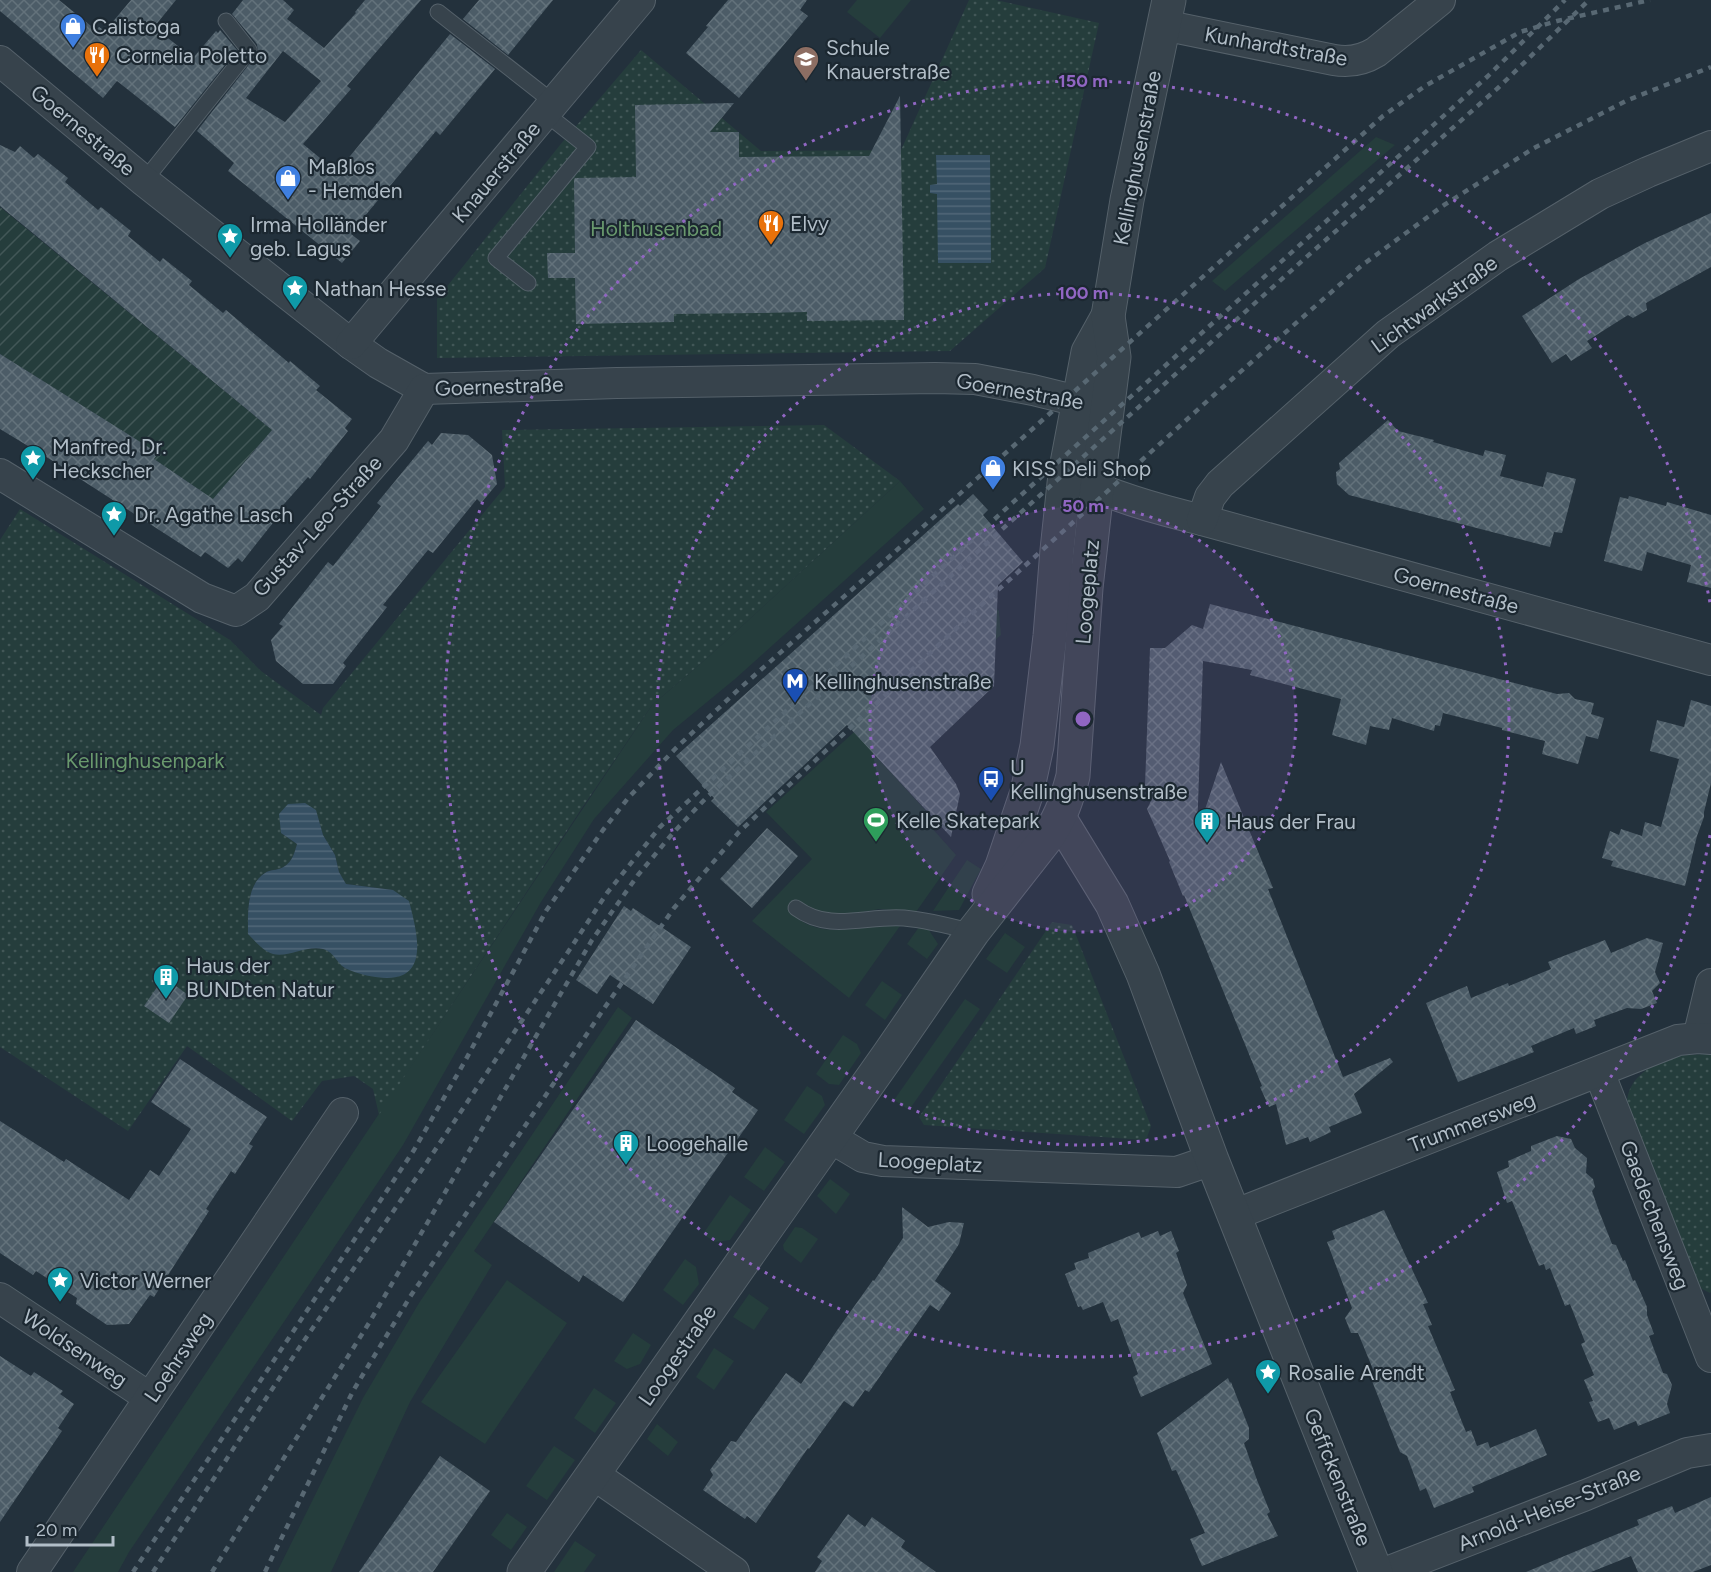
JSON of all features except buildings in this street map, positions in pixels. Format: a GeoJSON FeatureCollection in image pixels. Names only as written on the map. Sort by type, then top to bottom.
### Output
{"type":"FeatureCollection","features":[{"type":"Feature","properties":{"kind":"street","name":"Knauerstraße"},"geometry":{"type":"LineString","coordinates":[[351,344],[640,0]]}},
{"type":"Feature","properties":{"kind":"street","name":"Kunhardtstraße"},"geometry":{"type":"LineString","coordinates":[[1166,12],[1334,60],[1353,61],[1369,57],[1440,0]]}},
{"type":"Feature","properties":{"kind":"street","name":"Kellinghusenstraße"},"geometry":{"type":"LineString","coordinates":[[1097,489],[1088,352],[1108,316],[1127,200],[1166,12]]}},
{"type":"Feature","properties":{"kind":"street","name":"Goernestraße"},"geometry":{"type":"LineString","coordinates":[[0,61],[144,181],[351,344],[378,363],[424,389],[935,378],[975,379],[1093,405]]}},
{"type":"Feature","properties":{"kind":"street","name":"Lichtwarkstraße"},"geometry":{"type":"LineString","coordinates":[[1202,520],[1210,497],[1220,484],[1388,334],[1498,256],[1600,194],[1711,146]]}},
{"type":"Feature","properties":{"kind":"street","name":"Gustav-Leo-Straße"},"geometry":{"type":"LineString","coordinates":[[0,474],[202,598],[236,611],[257,597],[394,440],[424,389]]}},
{"type":"Feature","properties":{"kind":"street","name":"Kellinghusenstraße"},"geometry":{"type":"LineString","coordinates":[[1065,474],[1093,405]]}},
{"type":"Feature","properties":{"kind":"street","name":"Goernestraße"},"geometry":{"type":"LineString","coordinates":[[1065,474],[1133,502],[1711,660]]}},
{"type":"Feature","properties":{"kind":"street","name":"Loogeplatz"},"geometry":{"type":"LineString","coordinates":[[1025,842],[1027,792],[1037,746],[1065,474]]}},
{"type":"Feature","properties":{"kind":"street","name":"Loogeplatz"},"geometry":{"type":"LineString","coordinates":[[1097,489],[1086,588],[1073,776],[1060,819],[1025,842],[973,932],[831,1138],[863,1157],[883,1161],[1177,1172],[1212,1160]]}},
{"type":"Feature","properties":{"kind":"street","name":"Loogeplatz"},"geometry":{"type":"LineString","coordinates":[[1050,636],[1079,695]]}},
{"type":"Feature","properties":{"kind":"street"},"geometry":{"type":"LineString","coordinates":[[1060,819],[1112,904],[1126,935],[1143,974],[1234,1215]]}},
{"type":"Feature","properties":{"kind":"street"},"geometry":{"type":"LineString","coordinates":[[1704,1039],[1711,984]]}},
{"type":"Feature","properties":{"kind":"street","name":"Trummersweg"},"geometry":{"type":"LineString","coordinates":[[1234,1215],[1678,1040],[1704,1039]]}},
{"type":"Feature","properties":{"kind":"street","name":"Gaedechensweg"},"geometry":{"type":"LineString","coordinates":[[1599,1072],[1711,1358]]}},
{"type":"Feature","properties":{"kind":"street","name":"Loehrsweg"},"geometry":{"type":"LineString","coordinates":[[32,1572],[343,1113]]}},
{"type":"Feature","properties":{"kind":"street","name":"Loogestraße"},"geometry":{"type":"LineString","coordinates":[[524,1572],[831,1138]]}},
{"type":"Feature","properties":{"kind":"street","name":"Geffckenstraße"},"geometry":{"type":"LineString","coordinates":[[1234,1215],[1376,1572]]}},
{"type":"Feature","properties":{"kind":"street","name":"Woldsenweg"},"geometry":{"type":"LineString","coordinates":[[0,1298],[150,1398]]}},
{"type":"Feature","properties":{"kind":"street","name":"Arnold-Heise-Straße"},"geometry":{"type":"LineString","coordinates":[[1387,1572],[1586,1495],[1687,1453],[1711,1449]]}},
{"type":"Feature","properties":{"kind":"street"},"geometry":{"type":"LineString","coordinates":[[593,1474],[734,1572]]}},
{"type":"Feature","properties":{"kind":"lane"},"geometry":{"type":"LineString","coordinates":[[438,12],[549,108],[588,147],[496,258],[528,283]]}},
{"type":"Feature","properties":{"kind":"lane"},"geometry":{"type":"LineString","coordinates":[[144,181],[249,50],[226,21]]}},
{"type":"Feature","properties":{"kind":"lane"},"geometry":{"type":"LineString","coordinates":[[796,908],[806,915],[828,922],[904,918],[973,932]]}},
{"type":"Feature","properties":{"kind":"green space"},"geometry":{"type":"Polygon","coordinates":[[[857,0],[911,0],[880,38],[847,12],[857,0]]]}},
{"type":"Feature","properties":{"kind":"green space","name":"Holthusenbad"},"geometry":{"type":"Polygon","coordinates":[[[969,0],[996,0],[1099,23],[1045,268],[950,351],[437,358],[437,299],[560,145],[641,50],[761,151],[901,150],[969,0]]]}},
{"type":"Feature","properties":{"kind":"green space"},"geometry":{"type":"Polygon","coordinates":[[[1376,137],[1395,145],[1225,291],[1212,281],[1376,137]]]}},
{"type":"Feature","properties":{"kind":"green space"},"geometry":{"type":"Polygon","coordinates":[[[0,207],[266,425],[280,430],[257,447],[235,473],[217,502],[154,459],[157,453],[0,354],[0,207]]]}},
{"type":"Feature","properties":{"kind":"green space","name":"Kellinghusenpark"},"geometry":{"type":"Polygon","coordinates":[[[824,425],[900,481],[707,658],[652,705],[379,1115],[373,1089],[354,1076],[322,1081],[292,1121],[187,1046],[128,1131],[0,1047],[0,540],[20,509],[230,640],[261,671],[321,715],[323,708],[505,487],[502,430],[824,425]],[[316,811],[281,833],[297,844],[295,852],[286,865],[267,872],[254,885],[249,900],[248,934],[287,953],[310,948],[327,950],[345,969],[393,890],[346,884],[339,872],[335,855],[323,835],[316,811]]]}},
{"type":"Feature","properties":{"kind":"green space"},"geometry":{"type":"Polygon","coordinates":[[[900,481],[924,509],[735,679],[673,730],[594,819],[541,902],[403,1145],[129,1552],[118,1572],[73,1572],[652,705],[707,658],[900,481]]]}},
{"type":"Feature","properties":{"kind":"green space"},"geometry":{"type":"Polygon","coordinates":[[[994,605],[999,611],[1001,635],[872,752],[928,813],[923,818],[956,855],[916,912],[879,909],[848,915],[828,915],[809,908],[798,919],[812,926],[838,930],[875,924],[900,926],[849,998],[752,921],[812,859],[766,812],[994,605]]]}},
{"type":"Feature","properties":{"kind":"green space"},"geometry":{"type":"Polygon","coordinates":[[[967,860],[981,869],[959,910],[933,911],[967,860]]]}},
{"type":"Feature","properties":{"kind":"green space"},"geometry":{"type":"Polygon","coordinates":[[[1052,922],[1072,925],[1151,1126],[1146,1140],[924,1125],[919,1117],[1052,922]]]}},
{"type":"Feature","properties":{"kind":"green space"},"geometry":{"type":"Polygon","coordinates":[[[919,927],[927,927],[938,944],[927,959],[907,944],[919,927]]]}},
{"type":"Feature","properties":{"kind":"green space"},"geometry":{"type":"Polygon","coordinates":[[[1005,933],[1025,947],[1007,973],[986,959],[1005,933]]]}},
{"type":"Feature","properties":{"kind":"green space"},"geometry":{"type":"Polygon","coordinates":[[[882,981],[902,995],[885,1020],[865,1005],[882,981]]]}},
{"type":"Feature","properties":{"kind":"green space"},"geometry":{"type":"Polygon","coordinates":[[[965,999],[980,1009],[909,1110],[894,1100],[965,999]]]}},
{"type":"Feature","properties":{"kind":"green space"},"geometry":{"type":"Polygon","coordinates":[[[618,1007],[632,1018],[474,1251],[492,1265],[410,1402],[331,1572],[277,1572],[363,1398],[419,1303],[618,1007]]]}},
{"type":"Feature","properties":{"kind":"green space"},"geometry":{"type":"Polygon","coordinates":[[[843,1035],[857,1044],[861,1053],[839,1085],[829,1084],[816,1074],[843,1035]]]}},
{"type":"Feature","properties":{"kind":"green space"},"geometry":{"type":"Polygon","coordinates":[[[1711,1054],[1710,1293],[1697,1283],[1627,1104],[1632,1086],[1651,1067],[1678,1056],[1711,1054]]]}},
{"type":"Feature","properties":{"kind":"green space"},"geometry":{"type":"Polygon","coordinates":[[[807,1086],[822,1096],[825,1105],[804,1134],[784,1120],[807,1086]]]}},
{"type":"Feature","properties":{"kind":"green space"},"geometry":{"type":"Polygon","coordinates":[[[765,1147],[785,1162],[764,1191],[744,1177],[765,1147]]]}},
{"type":"Feature","properties":{"kind":"green space"},"geometry":{"type":"Polygon","coordinates":[[[830,1179],[850,1194],[836,1214],[817,1196],[830,1179]]]}},
{"type":"Feature","properties":{"kind":"green space"},"geometry":{"type":"Polygon","coordinates":[[[730,1195],[751,1210],[730,1240],[715,1242],[703,1234],[730,1195]]]}},
{"type":"Feature","properties":{"kind":"green space"},"geometry":{"type":"Polygon","coordinates":[[[795,1227],[802,1228],[818,1239],[801,1263],[784,1250],[783,1245],[795,1227]]]}},
{"type":"Feature","properties":{"kind":"green space"},"geometry":{"type":"Polygon","coordinates":[[[685,1259],[696,1267],[699,1284],[683,1305],[663,1290],[685,1259]]]}},
{"type":"Feature","properties":{"kind":"green space"},"geometry":{"type":"Polygon","coordinates":[[[507,1280],[567,1323],[485,1444],[421,1402],[507,1280]]]}},
{"type":"Feature","properties":{"kind":"green space"},"geometry":{"type":"Polygon","coordinates":[[[749,1294],[769,1308],[754,1330],[733,1317],[749,1294]]]}},
{"type":"Feature","properties":{"kind":"green space"},"geometry":{"type":"Polygon","coordinates":[[[633,1333],[651,1345],[640,1364],[627,1369],[614,1361],[633,1333]]]}},
{"type":"Feature","properties":{"kind":"green space"},"geometry":{"type":"Polygon","coordinates":[[[714,1348],[734,1361],[714,1390],[696,1377],[714,1348]]]}},
{"type":"Feature","properties":{"kind":"green space"},"geometry":{"type":"Polygon","coordinates":[[[594,1388],[616,1403],[595,1433],[574,1418],[594,1388]]]}},
{"type":"Feature","properties":{"kind":"green space"},"geometry":{"type":"Polygon","coordinates":[[[657,1424],[678,1442],[668,1456],[647,1439],[657,1424]]]}},
{"type":"Feature","properties":{"kind":"green space"},"geometry":{"type":"Polygon","coordinates":[[[554,1446],[575,1460],[547,1500],[526,1486],[554,1446]]]}},
{"type":"Feature","properties":{"kind":"green space"},"geometry":{"type":"Polygon","coordinates":[[[507,1513],[527,1527],[511,1550],[491,1535],[507,1513]]]}},
{"type":"Feature","properties":{"kind":"green space"},"geometry":{"type":"Polygon","coordinates":[[[575,1541],[596,1555],[584,1572],[554,1572],[575,1541]]]}},
{"type":"Feature","properties":{"kind":"water"},"geometry":{"type":"Polygon","coordinates":[[[936,155],[990,155],[991,263],[938,263],[937,194],[930,193],[930,185],[937,184],[936,155]]]}},
{"type":"Feature","properties":{"kind":"water"},"geometry":{"type":"Polygon","coordinates":[[[305,803],[316,810],[323,835],[335,855],[339,872],[346,884],[393,890],[409,901],[415,925],[417,950],[410,970],[401,976],[383,978],[356,973],[343,967],[331,953],[323,949],[317,948],[279,955],[269,953],[248,934],[249,900],[254,885],[267,872],[286,865],[293,856],[297,844],[281,833],[279,814],[288,804],[305,803]]]}},
{"type":"Feature","properties":{"kind":"railway"},"geometry":{"type":"LineString","coordinates":[[153,1572],[299,1348],[421,1171],[607,893],[660,827],[1010,505],[1488,76],[1565,0]]}},
{"type":"Feature","properties":{"kind":"railway"},"geometry":{"type":"LineString","coordinates":[[212,1572],[369,1323],[592,940],[638,875],[673,833],[706,798],[1008,524],[1499,87],[1589,0]]}},
{"type":"Feature","properties":{"kind":"railway"},"geometry":{"type":"LineString","coordinates":[[133,1572],[414,1150],[546,911],[629,797],[676,748],[739,689],[1383,116],[1425,86],[1520,32],[1557,21],[1650,0]]}},
{"type":"Feature","properties":{"kind":"railway"},"geometry":{"type":"LineString","coordinates":[[265,1572],[353,1391],[410,1297],[674,908],[739,832],[977,609],[1361,266],[1444,205],[1534,148],[1628,100],[1711,67]]}},
{"type":"Feature","properties":{"kind":"place","name":"Calistoga"},"geometry":{"type":"Point","coordinates":[73,49]}},
{"type":"Feature","properties":{"kind":"place","name":"Cornelia Poletto"},"geometry":{"type":"Point","coordinates":[97,78]}},
{"type":"Feature","properties":{"kind":"place","name":"Schule Knauerstraße"},"geometry":{"type":"Point","coordinates":[806,82]}},
{"type":"Feature","properties":{"kind":"place","name":"Maßlos - Hemden"},"geometry":{"type":"Point","coordinates":[288,201]}},
{"type":"Feature","properties":{"kind":"place","name":"Elvy"},"geometry":{"type":"Point","coordinates":[771,246]}},
{"type":"Feature","properties":{"kind":"place","name":"Irma Holländer geb. Lagus"},"geometry":{"type":"Point","coordinates":[230,259]}},
{"type":"Feature","properties":{"kind":"place","name":"Nathan Hesse"},"geometry":{"type":"Point","coordinates":[295,311]}},
{"type":"Feature","properties":{"kind":"place","name":"Manfred, Dr. Heckscher"},"geometry":{"type":"Point","coordinates":[33,481]}},
{"type":"Feature","properties":{"kind":"place","name":"KISS Deli Shop"},"geometry":{"type":"Point","coordinates":[993,491]}},
{"type":"Feature","properties":{"kind":"place","name":"Dr. Agathe Lasch"},"geometry":{"type":"Point","coordinates":[114,537]}},
{"type":"Feature","properties":{"kind":"place","name":"Kellinghusenstraße"},"geometry":{"type":"Point","coordinates":[795,704]}},
{"type":"Feature","properties":{"kind":"place","name":"U Kellinghusenstraße"},"geometry":{"type":"Point","coordinates":[991,802]}},
{"type":"Feature","properties":{"kind":"place","name":"Kelle Skatepark"},"geometry":{"type":"Point","coordinates":[876,843]}},
{"type":"Feature","properties":{"kind":"place","name":"Haus der Frau"},"geometry":{"type":"Point","coordinates":[1207,844]}},
{"type":"Feature","properties":{"kind":"place","name":"Haus der BUNDten Natur"},"geometry":{"type":"Point","coordinates":[166,1000]}},
{"type":"Feature","properties":{"kind":"place","name":"Loogehalle"},"geometry":{"type":"Point","coordinates":[626,1166]}},
{"type":"Feature","properties":{"kind":"place","name":"Victor Werner"},"geometry":{"type":"Point","coordinates":[60,1303]}},
{"type":"Feature","properties":{"kind":"place","name":"Rosalie Arendt"},"geometry":{"type":"Point","coordinates":[1268,1395]}}]}
